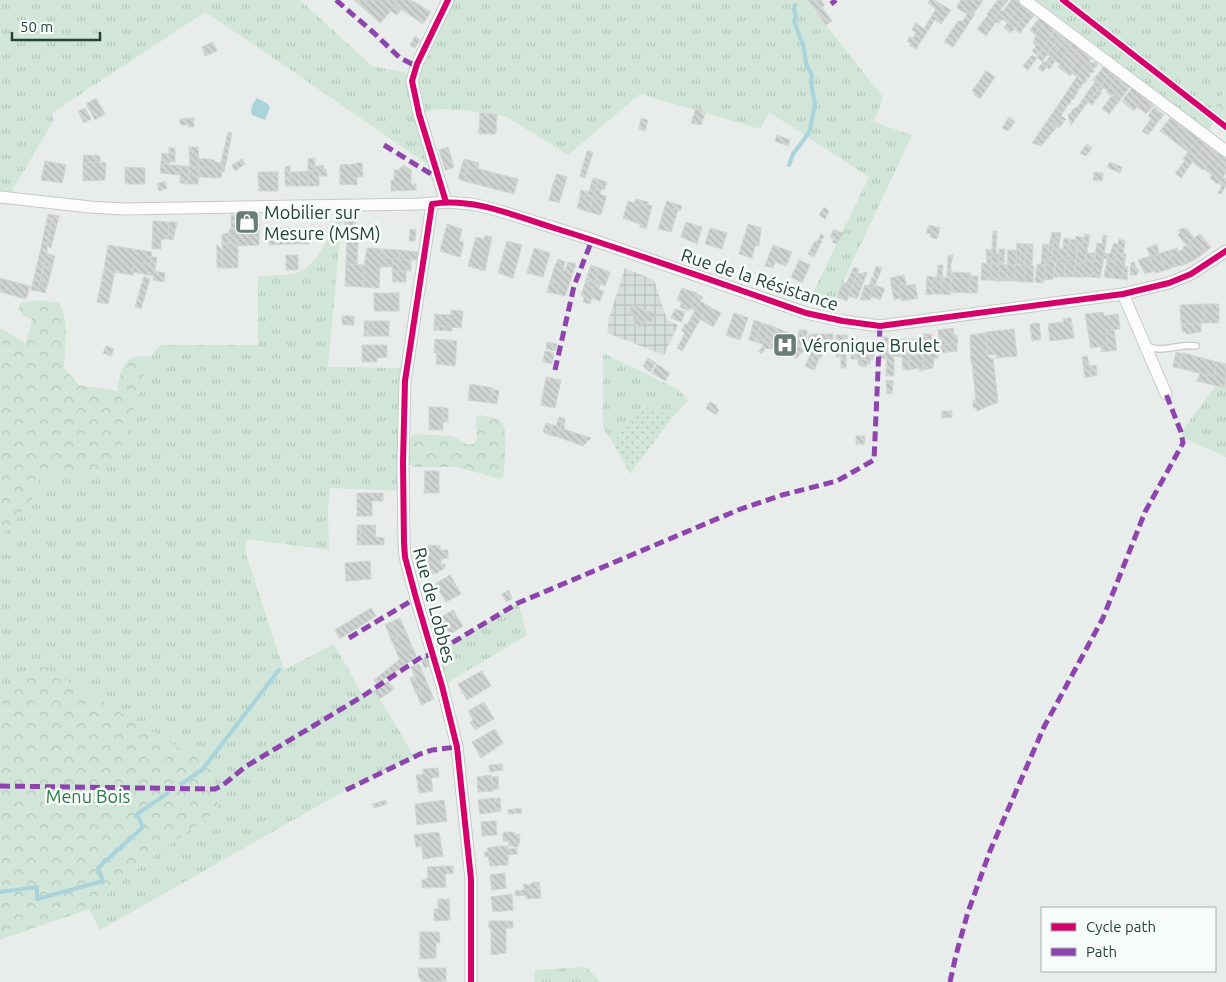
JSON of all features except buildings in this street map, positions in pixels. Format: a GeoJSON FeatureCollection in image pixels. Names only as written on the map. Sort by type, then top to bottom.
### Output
{"type":"FeatureCollection","features":[{"type":"Feature","properties":{"kind":"street"},"geometry":{"type":"LineString","coordinates":[[446,202],[419,114],[412,81],[417,64],[448,0]]}},
{"type":"Feature","properties":{"kind":"street"},"geometry":{"type":"LineString","coordinates":[[1025,0],[1226,151]]}},
{"type":"Feature","properties":{"kind":"street","name":"Rue de la Résistance"},"geometry":{"type":"LineString","coordinates":[[0,197],[124,209],[432,204],[446,202],[471,204],[490,208],[587,238],[806,313],[880,326],[1123,294],[1191,274],[1226,251]]}},
{"type":"Feature","properties":{"kind":"street","name":"Rue de Lobbes"},"geometry":{"type":"LineString","coordinates":[[432,204],[405,381],[404,543],[413,589],[444,694],[456,747],[471,879],[471,982]]}},
{"type":"Feature","properties":{"kind":"street"},"geometry":{"type":"LineString","coordinates":[[1123,294],[1166,394]]}},
{"type":"Feature","properties":{"kind":"lane"},"geometry":{"type":"LineString","coordinates":[[1145,346],[1156,350],[1177,346],[1196,346]]}},
{"type":"Feature","properties":{"kind":"shaded area"},"geometry":{"type":"Polygon","coordinates":[[[625,268],[654,280],[667,320],[678,325],[664,355],[607,333],[609,318],[625,268]]]}},
{"type":"Feature","properties":{"kind":"green space"},"geometry":{"type":"Polygon","coordinates":[[[0,0],[300,0],[372,66],[414,74],[448,0],[806,0],[883,97],[874,122],[912,135],[830,310],[808,303],[869,177],[769,112],[760,129],[640,94],[568,155],[505,116],[464,110],[437,109],[419,114],[433,163],[427,164],[205,12],[52,113],[54,120],[13,189],[12,199],[0,197],[0,0]]]}},
{"type":"Feature","properties":{"kind":"green space"},"geometry":{"type":"Polygon","coordinates":[[[1025,0],[1226,0],[1226,89],[1214,105],[1218,108],[1207,137],[1025,0]]]}},
{"type":"Feature","properties":{"kind":"green space"},"geometry":{"type":"Polygon","coordinates":[[[1226,89],[1226,127],[1215,119],[1218,108],[1214,105],[1226,89]]]}},
{"type":"Feature","properties":{"kind":"green space"},"geometry":{"type":"Polygon","coordinates":[[[343,205],[328,367],[406,368],[403,491],[330,488],[328,510],[329,550],[247,539],[245,551],[284,670],[334,644],[363,696],[373,689],[414,757],[346,790],[100,930],[89,909],[147,861],[36,662],[0,693],[0,538],[39,492],[39,473],[98,470],[123,444],[150,357],[160,345],[258,345],[258,276],[294,274],[306,268],[326,244],[343,205]]]}},
{"type":"Feature","properties":{"kind":"green space"},"geometry":{"type":"Polygon","coordinates":[[[39,300],[59,303],[62,309],[66,334],[64,368],[79,385],[117,391],[125,364],[134,357],[150,357],[117,462],[99,470],[39,473],[39,492],[0,538],[0,328],[26,343],[32,319],[22,315],[19,309],[20,303],[39,300]]]}},
{"type":"Feature","properties":{"kind":"green space"},"geometry":{"type":"Polygon","coordinates":[[[603,353],[679,390],[688,401],[671,419],[652,408],[639,409],[613,443],[603,428],[603,353]]]}},
{"type":"Feature","properties":{"kind":"green space"},"geometry":{"type":"Polygon","coordinates":[[[1226,372],[1226,457],[1182,437],[1181,432],[1226,372]]]}},
{"type":"Feature","properties":{"kind":"green space"},"geometry":{"type":"Polygon","coordinates":[[[650,407],[657,409],[671,419],[630,474],[613,443],[639,409],[650,407]]]}},
{"type":"Feature","properties":{"kind":"green space"},"geometry":{"type":"Polygon","coordinates":[[[481,415],[498,419],[503,424],[505,437],[504,475],[500,479],[457,467],[413,467],[409,462],[409,440],[414,434],[453,436],[466,444],[473,444],[477,439],[476,417],[481,415]]]}},
{"type":"Feature","properties":{"kind":"green space"},"geometry":{"type":"Polygon","coordinates":[[[518,603],[527,635],[442,686],[432,655],[518,603]]]}},
{"type":"Feature","properties":{"kind":"green space","name":"Menu Bois"},"geometry":{"type":"Polygon","coordinates":[[[36,662],[211,767],[219,809],[147,861],[89,909],[0,940],[0,693],[36,662]]]}},
{"type":"Feature","properties":{"kind":"green space"},"geometry":{"type":"Polygon","coordinates":[[[586,967],[600,982],[534,982],[535,970],[586,967]]]}},
{"type":"Feature","properties":{"kind":"water"},"geometry":{"type":"Polygon","coordinates":[[[257,98],[270,107],[265,120],[252,115],[252,105],[257,98]]]}},
{"type":"Feature","properties":{"kind":"waterway"},"geometry":{"type":"LineString","coordinates":[[789,165],[793,154],[808,134],[815,105],[811,82],[812,75],[806,64],[804,48],[794,21],[796,16],[795,5]]}},
{"type":"Feature","properties":{"kind":"waterway"},"geometry":{"type":"LineString","coordinates":[[181,784],[202,770],[279,670]]}},
{"type":"Feature","properties":{"kind":"waterway"},"geometry":{"type":"LineString","coordinates":[[0,892],[37,887],[37,899],[103,881],[98,868],[143,827],[137,814],[168,793]]}},
{"type":"Feature","properties":{"kind":"marked path"},"geometry":{"type":"LineString","coordinates":[[336,0],[400,58],[412,64],[417,64]]}},
{"type":"Feature","properties":{"kind":"marked path"},"geometry":{"type":"LineString","coordinates":[[831,4],[836,0]]}},
{"type":"Feature","properties":{"kind":"marked path"},"geometry":{"type":"LineString","coordinates":[[384,145],[439,179]]}},
{"type":"Feature","properties":{"kind":"marked path"},"geometry":{"type":"LineString","coordinates":[[555,370],[574,286],[592,240]]}},
{"type":"Feature","properties":{"kind":"marked path"},"geometry":{"type":"LineString","coordinates":[[0,786],[215,789],[223,785],[245,767],[363,696],[423,656],[432,655],[518,603],[738,510],[782,495],[837,481],[874,460],[880,326]]}},
{"type":"Feature","properties":{"kind":"marked path"},"geometry":{"type":"LineString","coordinates":[[950,982],[968,912],[990,851],[1044,727],[1103,618],[1145,512],[1183,443],[1181,432],[1166,394]]}},
{"type":"Feature","properties":{"kind":"marked path"},"geometry":{"type":"LineString","coordinates":[[349,638],[416,598]]}},
{"type":"Feature","properties":{"kind":"marked path"},"geometry":{"type":"LineString","coordinates":[[346,790],[420,754],[432,750],[457,747]]}},
{"type":"Feature","properties":{"kind":"cycle path"},"geometry":{"type":"LineString","coordinates":[[446,202],[419,114],[412,81],[417,64],[448,0]]}},
{"type":"Feature","properties":{"kind":"cycle path"},"geometry":{"type":"LineString","coordinates":[[1063,0],[1226,127]]}},
{"type":"Feature","properties":{"kind":"cycle path"},"geometry":{"type":"LineString","coordinates":[[471,982],[471,879],[457,747],[442,686],[405,557],[404,543],[405,381],[432,204],[463,203],[509,213],[806,313],[880,326],[1123,294],[1169,283],[1191,274],[1226,251]]}},
{"type":"Feature","properties":{"kind":"place","name":"Mobilier sur Mesure (MSM)"},"geometry":{"type":"Point","coordinates":[247,222]}},
{"type":"Feature","properties":{"kind":"place","name":"Véronique Brulet"},"geometry":{"type":"Point","coordinates":[785,345]}}]}
